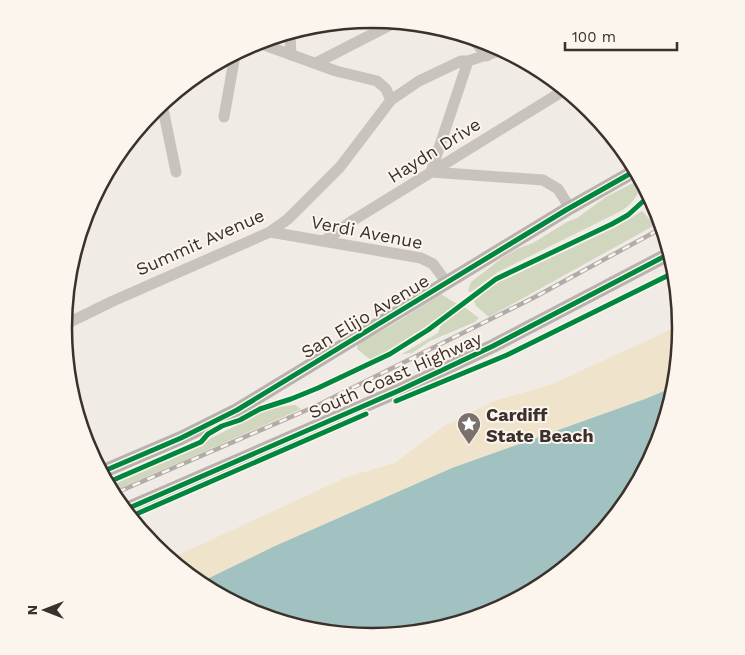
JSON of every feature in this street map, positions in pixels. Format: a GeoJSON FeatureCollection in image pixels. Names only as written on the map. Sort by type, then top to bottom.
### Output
{"type":"FeatureCollection","features":[{"type":"Feature","properties":{"kind":"main road","name":"San Elijo Avenue"},"geometry":{"type":"LineString","coordinates":[[108,469],[181,438],[237,410],[629,174]]}},
{"type":"Feature","properties":{"kind":"main road","name":"South Coast Highway"},"geometry":{"type":"LineString","coordinates":[[132,507],[406,387],[493,346],[664,257]]}},
{"type":"Feature","properties":{"kind":"street"},"geometry":{"type":"LineString","coordinates":[[316,63],[384,28]]}},
{"type":"Feature","properties":{"kind":"street"},"geometry":{"type":"LineString","coordinates":[[290,39],[291,55]]}},
{"type":"Feature","properties":{"kind":"street"},"geometry":{"type":"LineString","coordinates":[[268,46],[336,71],[377,81],[386,89],[391,100]]}},
{"type":"Feature","properties":{"kind":"street"},"geometry":{"type":"LineString","coordinates":[[480,47],[487,56]]}},
{"type":"Feature","properties":{"kind":"street","name":"Summit Avenue"},"geometry":{"type":"LineString","coordinates":[[72,321],[112,301],[270,232],[288,219],[340,167],[391,100],[419,81],[461,61],[468,61],[494,53]]}},
{"type":"Feature","properties":{"kind":"street"},"geometry":{"type":"LineString","coordinates":[[468,61],[431,172],[542,180],[558,189],[570,208]]}},
{"type":"Feature","properties":{"kind":"street"},"geometry":{"type":"LineString","coordinates":[[224,117],[234,62]]}},
{"type":"Feature","properties":{"kind":"street","name":"Haydn Drive"},"geometry":{"type":"LineString","coordinates":[[324,241],[352,221],[560,93]]}},
{"type":"Feature","properties":{"kind":"street"},"geometry":{"type":"LineString","coordinates":[[164,112],[176,172]]}},
{"type":"Feature","properties":{"kind":"street","name":"Verdi Avenue"},"geometry":{"type":"LineString","coordinates":[[270,232],[421,258],[433,264],[447,283]]}},
{"type":"Feature","properties":{"kind":"green space"},"geometry":{"type":"Polygon","coordinates":[[[633,183],[639,190],[632,201],[621,211],[498,272],[471,292],[468,291],[471,282],[502,258],[577,218],[606,197],[633,183]]]}},
{"type":"Feature","properties":{"kind":"green space"},"geometry":{"type":"Polygon","coordinates":[[[642,211],[655,225],[489,317],[476,306],[474,301],[493,285],[614,228],[642,211]]]}},
{"type":"Feature","properties":{"kind":"green space"},"geometry":{"type":"Polygon","coordinates":[[[441,294],[457,304],[411,338],[371,360],[357,349],[358,343],[392,325],[441,294]]]}},
{"type":"Feature","properties":{"kind":"green space"},"geometry":{"type":"Polygon","coordinates":[[[463,306],[479,318],[475,322],[430,341],[412,353],[402,354],[438,333],[441,325],[463,306]]]}},
{"type":"Feature","properties":{"kind":"green space"},"geometry":{"type":"Polygon","coordinates":[[[295,405],[301,409],[120,489],[116,481],[170,459],[259,413],[278,407],[295,405]]]}},
{"type":"Feature","properties":{"kind":"sand","name":"Cardiff State Beach"},"geometry":{"type":"Polygon","coordinates":[[[672,328],[672,347],[666,390],[452,468],[275,546],[208,578],[178,555],[347,477],[395,463],[444,426],[494,401],[550,385],[672,328]]]}},
{"type":"Feature","properties":{"kind":"water"},"geometry":{"type":"Polygon","coordinates":[[[666,390],[657,424],[642,460],[611,510],[585,540],[555,566],[505,597],[487,605],[431,622],[392,627],[353,627],[314,622],[276,612],[240,597],[208,578],[275,546],[452,468],[666,390]]]}},
{"type":"Feature","properties":{"kind":"railway"},"geometry":{"type":"LineString","coordinates":[[121,491],[316,406],[535,297],[657,231]]}},
{"type":"Feature","properties":{"kind":"cycle path"},"geometry":{"type":"LineString","coordinates":[[108,469],[181,438],[237,410],[566,210],[630,174]]}},
{"type":"Feature","properties":{"kind":"cycle path"},"geometry":{"type":"LineString","coordinates":[[114,479],[201,442],[208,434],[222,426],[240,420],[260,409],[318,388],[390,354],[428,330],[496,279],[612,224],[628,215],[644,200]]}},
{"type":"Feature","properties":{"kind":"cycle path"},"geometry":{"type":"LineString","coordinates":[[132,507],[398,391],[493,346],[664,257]]}},
{"type":"Feature","properties":{"kind":"cycle path"},"geometry":{"type":"LineString","coordinates":[[396,401],[507,355],[668,275]]}},
{"type":"Feature","properties":{"kind":"cycle path"},"geometry":{"type":"LineString","coordinates":[[137,514],[366,414]]}},
{"type":"Feature","properties":{"kind":"place","name":"Cardiff State Beach"},"geometry":{"type":"Point","coordinates":[469,445]}}]}
